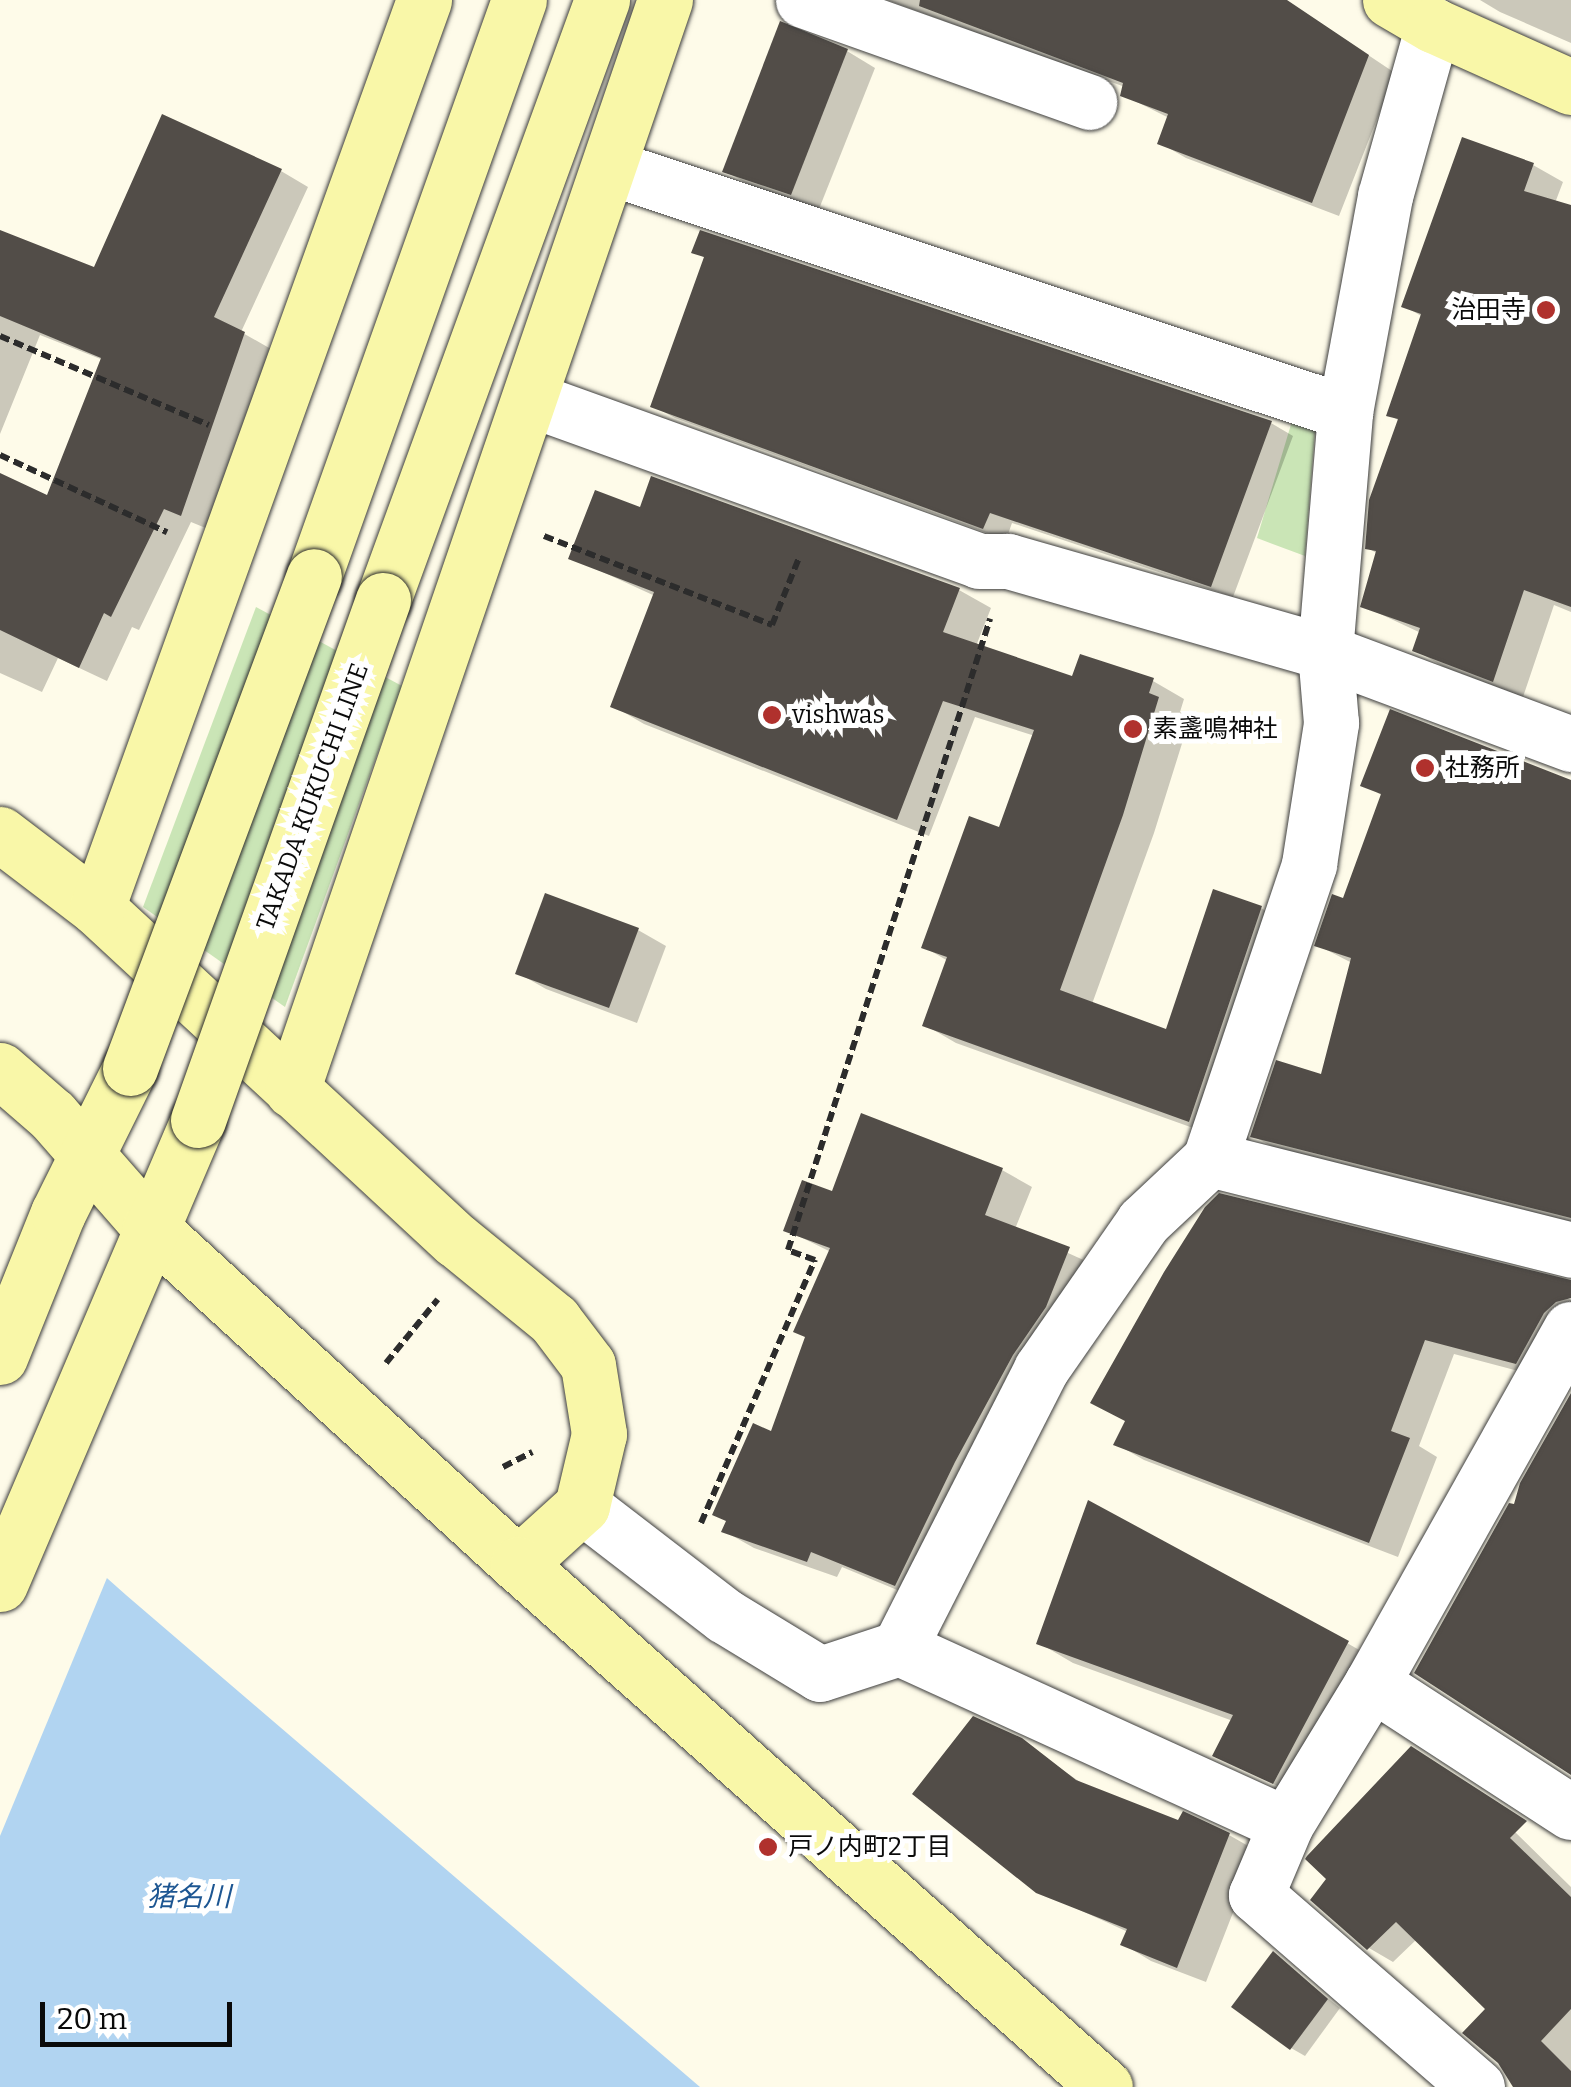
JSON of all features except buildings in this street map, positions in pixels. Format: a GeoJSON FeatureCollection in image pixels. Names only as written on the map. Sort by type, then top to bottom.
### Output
{"type":"FeatureCollection","features":[{"type":"Feature","properties":{"kind":"street"},"geometry":{"type":"LineString","coordinates":[[97,908],[424,0]]}},
{"type":"Feature","properties":{"kind":"street"},"geometry":{"type":"LineString","coordinates":[[0,1356],[58,1213],[130,1068],[314,576],[520,0]]}},
{"type":"Feature","properties":{"kind":"street","name":"TAKADA KUKUCHI LINE"},"geometry":{"type":"LineString","coordinates":[[0,1584],[198,1120],[602,0]]}},
{"type":"Feature","properties":{"kind":"street"},"geometry":{"type":"LineString","coordinates":[[292,1090],[665,0]]}},
{"type":"Feature","properties":{"kind":"street"},"geometry":{"type":"LineString","coordinates":[[803,0],[1089,102]]}},
{"type":"Feature","properties":{"kind":"street"},"geometry":{"type":"LineString","coordinates":[[900,1648],[1040,1370],[1143,1222],[1210,1159],[1310,864],[1331,723],[1326,652],[1345,412],[1385,196],[1412,13],[1571,86]]}},
{"type":"Feature","properties":{"kind":"street"},"geometry":{"type":"LineString","coordinates":[[609,167],[1345,412]]}},
{"type":"Feature","properties":{"kind":"street"},"geometry":{"type":"LineString","coordinates":[[530,399],[979,561],[1008,561],[1326,652],[1571,744]]}},
{"type":"Feature","properties":{"kind":"street"},"geometry":{"type":"LineString","coordinates":[[0,834],[97,908],[456,1240],[554,1320],[588,1364],[599,1434],[582,1506],[518,1564]]}},
{"type":"Feature","properties":{"kind":"street"},"geometry":{"type":"LineString","coordinates":[[0,1070],[52,1115],[150,1226],[518,1564],[1106,2087]]}},
{"type":"Feature","properties":{"kind":"street"},"geometry":{"type":"LineString","coordinates":[[1210,1159],[1571,1250]]}},
{"type":"Feature","properties":{"kind":"street"},"geometry":{"type":"LineString","coordinates":[[1478,2087],[1256,1895],[1286,1824],[1372,1683],[1571,1329]]}},
{"type":"Feature","properties":{"kind":"street"},"geometry":{"type":"LineString","coordinates":[[582,1506],[725,1616],[820,1674],[900,1648],[1286,1824]]}},
{"type":"Feature","properties":{"kind":"street"},"geometry":{"type":"LineString","coordinates":[[1372,1683],[1571,1812]]}},
{"type":"Feature","properties":{"kind":"path"},"geometry":{"type":"LineString","coordinates":[[0,336],[211,426]]}},
{"type":"Feature","properties":{"kind":"path"},"geometry":{"type":"LineString","coordinates":[[0,456],[170,533]]}},
{"type":"Feature","properties":{"kind":"path"},"geometry":{"type":"LineString","coordinates":[[543,536],[772,625],[819,506]]}},
{"type":"Feature","properties":{"kind":"path"},"geometry":{"type":"LineString","coordinates":[[698,1529],[815,1260],[788,1250],[1008,561]]}},
{"type":"Feature","properties":{"kind":"path"},"geometry":{"type":"LineString","coordinates":[[380,1370],[448,1287]]}},
{"type":"Feature","properties":{"kind":"path"},"geometry":{"type":"LineString","coordinates":[[490,1473],[536,1450]]}},
{"type":"Feature","properties":{"kind":"green space"},"geometry":{"type":"Polygon","coordinates":[[[1295,411],[1316,419],[1305,556],[1257,538],[1295,411]]]}},
{"type":"Feature","properties":{"kind":"green space"},"geometry":{"type":"Polygon","coordinates":[[[256,607],[402,686],[285,1007],[143,907],[256,607]]]}},
{"type":"Feature","properties":{"kind":"water","name":"猪名川"},"geometry":{"type":"Polygon","coordinates":[[[0,1483],[126,1595],[700,2087],[0,2087],[0,1483]]]}},
{"type":"Feature","properties":{"kind":"pier"},"geometry":{"type":"Polygon","coordinates":[[[0,1478],[109,1573],[0,1836],[0,1478]]]}},
{"type":"Feature","properties":{"kind":"place","name":"治田寺"},"geometry":{"type":"Point","coordinates":[1546,310]}},
{"type":"Feature","properties":{"kind":"place","name":"vishwas"},"geometry":{"type":"Point","coordinates":[772,715]}},
{"type":"Feature","properties":{"kind":"place","name":"素盞鳴神社"},"geometry":{"type":"Point","coordinates":[1133,729]}},
{"type":"Feature","properties":{"kind":"place","name":"社務所"},"geometry":{"type":"Point","coordinates":[1425,768]}},
{"type":"Feature","properties":{"kind":"place","name":"戸ノ内町2丁目"},"geometry":{"type":"Point","coordinates":[768,1847]}}]}
